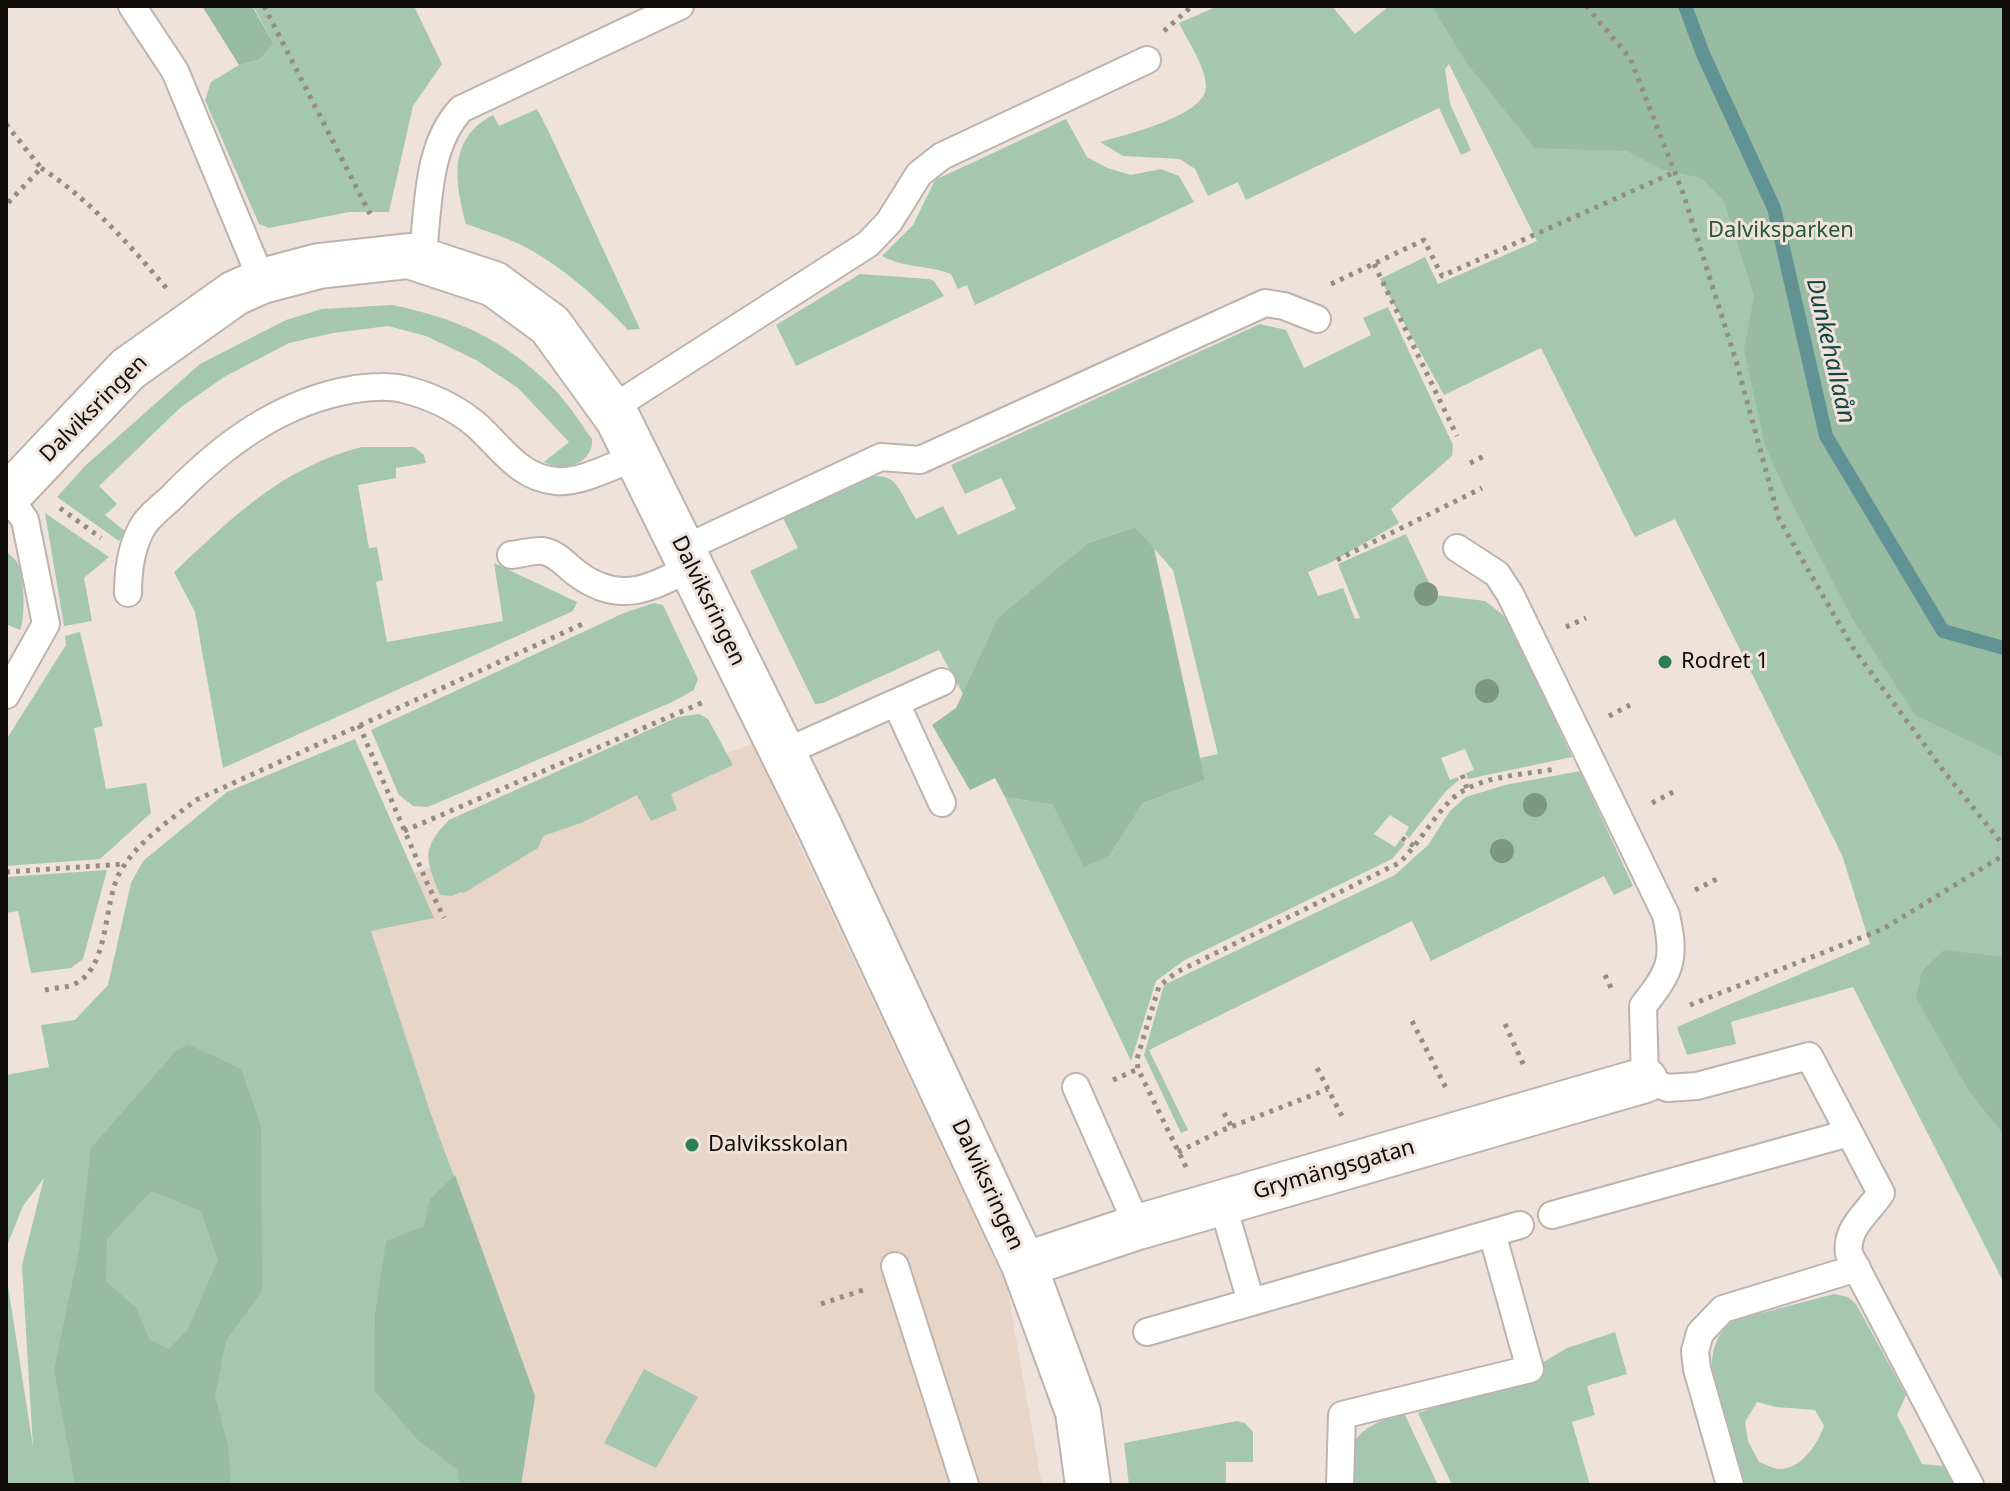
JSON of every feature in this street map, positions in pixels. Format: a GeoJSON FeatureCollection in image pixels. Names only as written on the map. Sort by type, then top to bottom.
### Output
{"type":"FeatureCollection","features":[{"type":"Feature","properties":{"kind":"street","name":"Dalviksringen"},"geometry":{"type":"LineString","coordinates":[[13,491],[128,369],[235,293],[262,281],[319,266],[406,259],[494,284],[550,325],[611,409],[637,457],[783,753],[1024,1265],[1078,1412],[1088,1485]]}},
{"type":"Feature","properties":{"kind":"street","name":"Grymängsgatan"},"geometry":{"type":"LineString","coordinates":[[1024,1265],[1138,1227],[1645,1080]]}},
{"type":"Feature","properties":{"kind":"lane"},"geometry":{"type":"LineString","coordinates":[[132,6],[175,71],[262,281]]}},
{"type":"Feature","properties":{"kind":"lane"},"geometry":{"type":"LineString","coordinates":[[406,259],[446,125],[461,109],[680,6]]}},
{"type":"Feature","properties":{"kind":"lane"},"geometry":{"type":"LineString","coordinates":[[611,409],[868,244],[889,222],[919,174],[942,156],[1147,60]]}},
{"type":"Feature","properties":{"kind":"lane"},"geometry":{"type":"LineString","coordinates":[[511,555],[542,551],[555,555],[592,584],[614,592],[658,585],[687,558],[881,457],[920,460],[1265,303],[1284,306],[1317,319]]}},
{"type":"Feature","properties":{"kind":"lane"},"geometry":{"type":"LineString","coordinates":[[128,593],[130,560],[145,524],[219,452],[258,424],[296,405],[339,392],[370,387],[401,388],[438,400],[473,422],[514,464],[534,476],[558,481],[580,477],[637,457]]}},
{"type":"Feature","properties":{"kind":"lane"},"geometry":{"type":"LineString","coordinates":[[6,695],[46,624],[25,520],[13,491]]}},
{"type":"Feature","properties":{"kind":"lane"},"geometry":{"type":"LineString","coordinates":[[1457,548],[1497,574],[1510,594],[1666,915],[1672,942],[1671,962],[1658,987],[1643,1006],[1645,1080],[1668,1088],[1697,1086],[1809,1056],[1881,1193],[1853,1228],[1847,1242],[1849,1254],[1970,1485]]}},
{"type":"Feature","properties":{"kind":"lane"},"geometry":{"type":"LineString","coordinates":[[783,753],[942,682]]}},
{"type":"Feature","properties":{"kind":"lane"},"geometry":{"type":"LineString","coordinates":[[896,703],[942,803]]}},
{"type":"Feature","properties":{"kind":"lane"},"geometry":{"type":"LineString","coordinates":[[1076,1087],[1138,1227]]}},
{"type":"Feature","properties":{"kind":"lane"},"geometry":{"type":"LineString","coordinates":[[1552,1215],[1849,1133]]}},
{"type":"Feature","properties":{"kind":"lane"},"geometry":{"type":"LineString","coordinates":[[1222,1202],[1251,1302]]}},
{"type":"Feature","properties":{"kind":"lane"},"geometry":{"type":"LineString","coordinates":[[1147,1332],[1520,1225]]}},
{"type":"Feature","properties":{"kind":"lane"},"geometry":{"type":"LineString","coordinates":[[1340,1485],[1342,1415],[1530,1369],[1492,1233]]}},
{"type":"Feature","properties":{"kind":"lane"},"geometry":{"type":"LineString","coordinates":[[895,1266],[965,1485]]}},
{"type":"Feature","properties":{"kind":"lane"},"geometry":{"type":"LineString","coordinates":[[1730,1485],[1697,1369],[1695,1351],[1700,1333],[1723,1309],[1857,1268]]}},
{"type":"Feature","properties":{"kind":"path"},"geometry":{"type":"LineString","coordinates":[[264,6],[361,192],[406,259]]}},
{"type":"Feature","properties":{"kind":"path"},"geometry":{"type":"LineString","coordinates":[[1586,6],[1630,58],[1675,172],[1736,361],[1779,519],[1853,648],[1946,774],[2004,846]]}},
{"type":"Feature","properties":{"kind":"path"},"geometry":{"type":"LineString","coordinates":[[6,124],[41,168],[66,183],[141,258],[194,322]]}},
{"type":"Feature","properties":{"kind":"path"},"geometry":{"type":"LineString","coordinates":[[6,205],[41,168]]}},
{"type":"Feature","properties":{"kind":"path"},"geometry":{"type":"LineString","coordinates":[[1284,306],[1424,240],[1442,276],[1675,172]]}},
{"type":"Feature","properties":{"kind":"path"},"geometry":{"type":"LineString","coordinates":[[1374,264],[1457,436]]}},
{"type":"Feature","properties":{"kind":"path"},"geometry":{"type":"LineString","coordinates":[[1470,463],[1484,456]]}},
{"type":"Feature","properties":{"kind":"path"},"geometry":{"type":"LineString","coordinates":[[1337,560],[1482,488]]}},
{"type":"Feature","properties":{"kind":"path"},"geometry":{"type":"LineString","coordinates":[[13,491],[130,560]]}},
{"type":"Feature","properties":{"kind":"path"},"geometry":{"type":"LineString","coordinates":[[45,990],[73,985],[89,973],[99,957],[112,887],[125,864],[141,843],[196,800],[602,616],[615,607],[625,592]]}},
{"type":"Feature","properties":{"kind":"path"},"geometry":{"type":"LineString","coordinates":[[404,831],[748,682]]}},
{"type":"Feature","properties":{"kind":"path"},"geometry":{"type":"LineString","coordinates":[[1598,722],[1630,705]]}},
{"type":"Feature","properties":{"kind":"path"},"geometry":{"type":"LineString","coordinates":[[359,725],[444,918]]}},
{"type":"Feature","properties":{"kind":"path"},"geometry":{"type":"LineString","coordinates":[[1189,1172],[1138,1069],[1137,1059],[1159,986],[1177,972],[1399,863],[1448,802],[1467,789],[1493,779],[1592,762]]}},
{"type":"Feature","properties":{"kind":"path"},"geometry":{"type":"LineString","coordinates":[[1462,775],[1467,789]]}},
{"type":"Feature","properties":{"kind":"path"},"geometry":{"type":"LineString","coordinates":[[1640,808],[1673,792]]}},
{"type":"Feature","properties":{"kind":"path"},"geometry":{"type":"LineString","coordinates":[[1402,838],[1414,846]]}},
{"type":"Feature","properties":{"kind":"path"},"geometry":{"type":"LineString","coordinates":[[1643,1006],[1677,1010],[1883,929],[2004,855]]}},
{"type":"Feature","properties":{"kind":"path"},"geometry":{"type":"LineString","coordinates":[[6,872],[125,864]]}},
{"type":"Feature","properties":{"kind":"path"},"geometry":{"type":"LineString","coordinates":[[1683,896],[1717,879]]}},
{"type":"Feature","properties":{"kind":"path"},"geometry":{"type":"LineString","coordinates":[[1412,1021],[1449,1095]]}},
{"type":"Feature","properties":{"kind":"path"},"geometry":{"type":"LineString","coordinates":[[1505,1024],[1527,1072]]}},
{"type":"Feature","properties":{"kind":"path"},"geometry":{"type":"LineString","coordinates":[[1317,1068],[1346,1125]]}},
{"type":"Feature","properties":{"kind":"path"},"geometry":{"type":"LineString","coordinates":[[1178,1152],[1223,1130],[1233,1129],[1328,1089]]}},
{"type":"Feature","properties":{"kind":"path"},"geometry":{"type":"LineString","coordinates":[[1224,1113],[1233,1129]]}},
{"type":"Feature","properties":{"kind":"path"},"geometry":{"type":"LineString","coordinates":[[821,1304],[852,1293]]}},
{"type":"Feature","properties":{"kind":"shaded area","name":"Dalviksskolan"},"geometry":{"type":"Polygon","coordinates":[[[752,744],[1007,1287],[1042,1485],[521,1485],[535,1396],[431,1114],[362,904],[414,873],[752,744]]]}},
{"type":"Feature","properties":{"kind":"green space"},"geometry":{"type":"Polygon","coordinates":[[[202,6],[252,6],[274,44],[259,60],[239,65],[202,6]]]}},
{"type":"Feature","properties":{"kind":"green space"},"geometry":{"type":"Polygon","coordinates":[[[253,6],[414,6],[442,64],[413,106],[389,212],[349,212],[269,228],[259,224],[205,100],[211,82],[239,65],[259,60],[274,44],[253,6]]]}},
{"type":"Feature","properties":{"kind":"green space","name":"Dalviksparken"},"geometry":{"type":"Polygon","coordinates":[[[1218,6],[1332,6],[1355,34],[1389,6],[2004,6],[2004,1283],[1853,987],[1731,1022],[1736,1044],[1687,1055],[1677,1027],[1870,944],[1842,855],[1675,519],[1635,537],[1541,348],[1444,395],[1380,279],[1425,257],[1438,284],[1537,241],[1449,64],[1445,69],[1450,104],[1471,150],[1461,155],[1439,108],[1246,200],[1238,182],[1208,196],[1195,169],[1180,159],[1123,156],[1100,142],[1162,123],[1203,97],[1206,86],[1203,70],[1179,23],[1218,6]]]}},
{"type":"Feature","properties":{"kind":"green space"},"geometry":{"type":"Polygon","coordinates":[[[1432,6],[2004,6],[2004,758],[1915,715],[1852,618],[1789,498],[1765,446],[1744,350],[1754,296],[1724,201],[1701,178],[1661,169],[1627,151],[1535,148],[1466,62],[1432,6]]]}},
{"type":"Feature","properties":{"kind":"green space"},"geometry":{"type":"Polygon","coordinates":[[[537,109],[640,329],[628,330],[577,282],[548,260],[506,238],[466,224],[459,193],[458,163],[468,136],[493,115],[499,126],[537,109]]]}},
{"type":"Feature","properties":{"kind":"green space"},"geometry":{"type":"Polygon","coordinates":[[[1066,119],[1087,157],[1107,168],[1131,175],[1161,169],[1179,176],[1194,202],[975,305],[967,285],[958,289],[951,274],[898,263],[882,256],[913,225],[935,180],[1066,119]]]}},
{"type":"Feature","properties":{"kind":"green space"},"geometry":{"type":"Polygon","coordinates":[[[860,274],[929,279],[934,281],[944,296],[796,366],[776,325],[860,274]]]}},
{"type":"Feature","properties":{"kind":"green space"},"geometry":{"type":"Polygon","coordinates":[[[392,305],[437,316],[477,332],[514,354],[550,385],[572,411],[592,439],[588,454],[583,460],[569,466],[544,462],[569,442],[518,388],[476,360],[426,336],[388,326],[333,333],[289,343],[224,377],[181,407],[99,486],[117,504],[105,515],[126,532],[119,541],[57,497],[86,465],[200,364],[286,320],[322,309],[392,305]]]}},
{"type":"Feature","properties":{"kind":"green space"},"geometry":{"type":"Polygon","coordinates":[[[1388,307],[1453,445],[1452,456],[1391,509],[1399,523],[1332,562],[1308,572],[1318,596],[1343,588],[1355,619],[1360,618],[1338,564],[1406,534],[1435,595],[1485,601],[1510,624],[1572,757],[1468,779],[1466,773],[1474,770],[1465,749],[1441,758],[1450,780],[1457,777],[1459,780],[1446,791],[1409,838],[1405,834],[1409,827],[1390,815],[1374,834],[1395,847],[1400,840],[1405,844],[1392,859],[1183,961],[1156,981],[1131,1061],[1005,797],[1053,805],[1110,855],[1143,803],[1205,780],[1200,758],[1218,754],[1173,570],[1135,527],[1088,543],[1046,579],[980,660],[963,694],[939,650],[815,704],[750,571],[798,548],[782,516],[838,487],[869,477],[893,481],[916,519],[943,506],[958,535],[1016,509],[1001,478],[965,494],[951,465],[1260,324],[1286,330],[1304,368],[1371,335],[1363,318],[1388,307]]]}},
{"type":"Feature","properties":{"kind":"green space"},"geometry":{"type":"Polygon","coordinates":[[[362,447],[414,447],[424,455],[426,463],[396,468],[396,478],[358,485],[369,548],[377,547],[383,580],[376,582],[387,642],[503,621],[494,563],[577,602],[573,611],[223,768],[195,612],[174,572],[238,514],[283,481],[307,467],[362,447]]]}},
{"type":"Feature","properties":{"kind":"green space"},"geometry":{"type":"Polygon","coordinates":[[[45,513],[109,557],[84,578],[92,621],[64,626],[45,513]]]}},
{"type":"Feature","properties":{"kind":"green space"},"geometry":{"type":"Polygon","coordinates":[[[1135,527],[1154,548],[1205,780],[1143,803],[1110,855],[1084,867],[1053,805],[1005,797],[995,778],[970,790],[932,725],[956,708],[998,618],[1088,543],[1135,527]]]}},
{"type":"Feature","properties":{"kind":"green space"},"geometry":{"type":"Polygon","coordinates":[[[7,553],[17,562],[23,586],[20,630],[6,624],[7,553]]]}},
{"type":"Feature","properties":{"kind":"green space"},"geometry":{"type":"Polygon","coordinates":[[[654,603],[663,605],[698,679],[694,690],[428,807],[413,806],[399,795],[371,730],[624,613],[654,603]]]}},
{"type":"Feature","properties":{"kind":"green space"},"geometry":{"type":"Polygon","coordinates":[[[80,632],[103,726],[94,728],[106,789],[146,783],[151,813],[100,859],[6,866],[6,740],[66,645],[65,636],[80,632]]]}},
{"type":"Feature","properties":{"kind":"green space"},"geometry":{"type":"Polygon","coordinates":[[[699,714],[708,719],[733,765],[671,794],[677,810],[651,821],[637,795],[581,823],[543,836],[538,848],[464,893],[440,895],[428,855],[433,839],[449,820],[678,717],[699,714]]]}},
{"type":"Feature","properties":{"kind":"green space"},"geometry":{"type":"Polygon","coordinates":[[[355,739],[434,918],[371,931],[431,1114],[535,1396],[521,1485],[6,1485],[6,1273],[33,1447],[22,1265],[44,1178],[23,1206],[6,1248],[6,1075],[49,1067],[41,1025],[75,1020],[108,985],[131,883],[143,861],[227,792],[355,739]]]}},
{"type":"Feature","properties":{"kind":"green space"},"geometry":{"type":"Polygon","coordinates":[[[1580,771],[1633,886],[1614,895],[1604,876],[1431,961],[1412,921],[1149,1050],[1188,1130],[1181,1133],[1144,1055],[1164,985],[1395,875],[1428,845],[1450,811],[1466,797],[1505,785],[1580,771]]]}},
{"type":"Feature","properties":{"kind":"green space"},"geometry":{"type":"Polygon","coordinates":[[[107,870],[83,959],[71,968],[31,973],[18,911],[6,913],[6,877],[107,870]]]}},
{"type":"Feature","properties":{"kind":"green space"},"geometry":{"type":"Polygon","coordinates":[[[1944,950],[2004,957],[2004,1135],[1969,1091],[1916,998],[1922,971],[1944,950]]]}},
{"type":"Feature","properties":{"kind":"green space"},"geometry":{"type":"Polygon","coordinates":[[[188,1044],[241,1069],[261,1126],[262,1291],[226,1341],[215,1396],[228,1445],[231,1485],[75,1485],[54,1370],[79,1250],[91,1148],[176,1051],[188,1044]],[[151,1191],[107,1239],[106,1281],[136,1308],[150,1340],[169,1349],[188,1329],[218,1260],[201,1211],[151,1191]]]}},
{"type":"Feature","properties":{"kind":"green space"},"geometry":{"type":"Polygon","coordinates":[[[455,1175],[535,1396],[521,1485],[460,1485],[457,1469],[418,1440],[374,1390],[375,1315],[386,1241],[424,1226],[430,1199],[455,1175]]]}},
{"type":"Feature","properties":{"kind":"green space"},"geometry":{"type":"Polygon","coordinates":[[[1834,1294],[1848,1297],[1856,1304],[1906,1395],[1897,1415],[1922,1464],[1945,1466],[1954,1485],[1743,1485],[1712,1373],[1716,1343],[1723,1330],[1735,1320],[1834,1294]],[[1757,1402],[1745,1422],[1748,1441],[1759,1462],[1786,1468],[1807,1455],[1824,1426],[1815,1410],[1757,1402]]]}},
{"type":"Feature","properties":{"kind":"green space"},"geometry":{"type":"Polygon","coordinates":[[[1615,1332],[1627,1374],[1587,1386],[1595,1415],[1572,1422],[1590,1485],[1452,1485],[1418,1413],[1513,1380],[1567,1348],[1615,1332]]]}},
{"type":"Feature","properties":{"kind":"green space"},"geometry":{"type":"Polygon","coordinates":[[[644,1369],[698,1397],[656,1468],[604,1443],[644,1369]]]}},
{"type":"Feature","properties":{"kind":"green space"},"geometry":{"type":"Polygon","coordinates":[[[1404,1413],[1438,1485],[1352,1485],[1350,1453],[1358,1437],[1371,1426],[1404,1413]]]}},
{"type":"Feature","properties":{"kind":"green space"},"geometry":{"type":"Polygon","coordinates":[[[1237,1421],[1245,1423],[1253,1432],[1253,1462],[1226,1462],[1226,1485],[1129,1485],[1124,1443],[1237,1421]]]}},
{"type":"Feature","properties":{"kind":"waterway","name":"Dunkehallaån"},"geometry":{"type":"LineString","coordinates":[[1685,6],[1703,54],[1774,208],[1826,436],[1943,631],[2004,648]]}},
{"type":"Feature","properties":{"kind":"place","name":"Rodret 1"},"geometry":{"type":"Point","coordinates":[1665,662]}},
{"type":"Feature","properties":{"kind":"place","name":"Dalviksskolan"},"geometry":{"type":"Point","coordinates":[692,1145]}}]}
